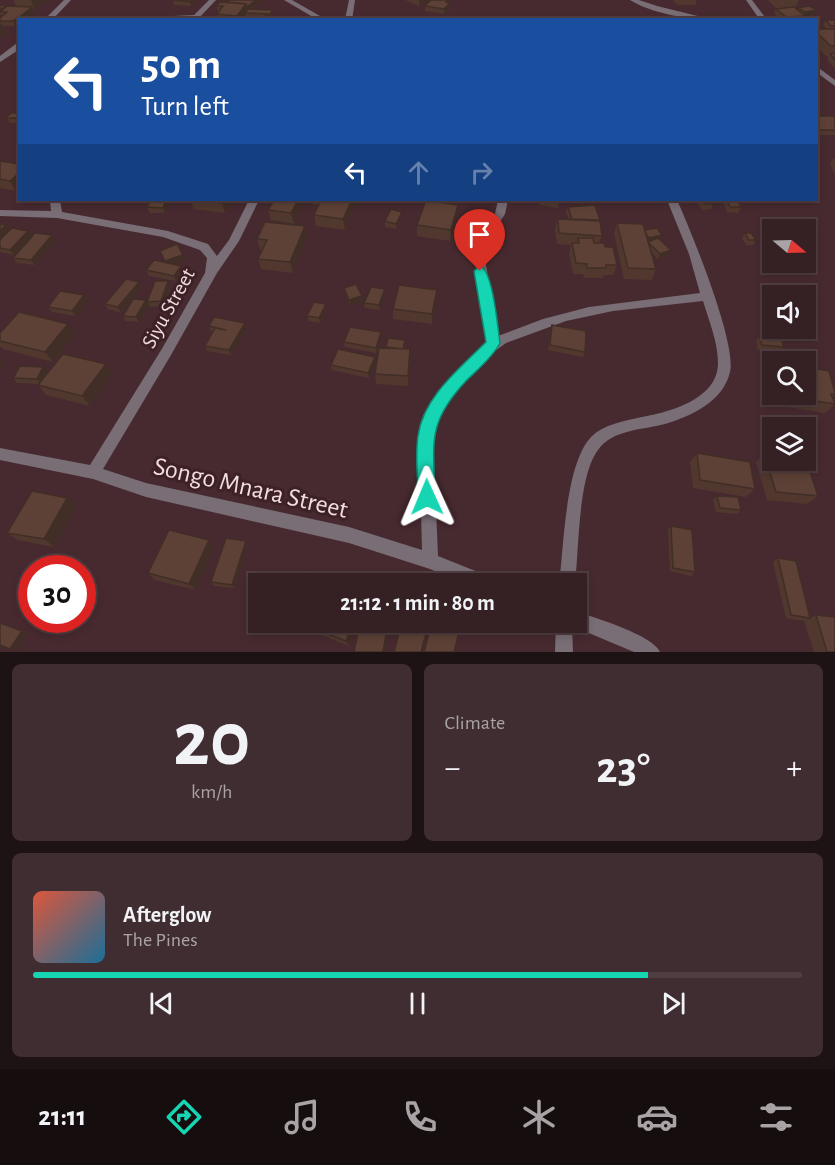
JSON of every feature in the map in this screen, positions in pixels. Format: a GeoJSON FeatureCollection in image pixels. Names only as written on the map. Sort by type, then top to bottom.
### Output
{"type":"FeatureCollection","features":[{"type":"Feature","properties":{"kind":"street"},"geometry":{"type":"LineString","coordinates":[[49,18],[68,0]]}},
{"type":"Feature","properties":{"kind":"street"},"geometry":{"type":"LineString","coordinates":[[194,18],[213,0]]}},
{"type":"Feature","properties":{"kind":"street"},"geometry":{"type":"LineString","coordinates":[[286,0],[320,18]]}},
{"type":"Feature","properties":{"kind":"street"},"geometry":{"type":"LineString","coordinates":[[348,18],[352,0]]}},
{"type":"Feature","properties":{"kind":"street"},"geometry":{"type":"LineString","coordinates":[[633,0],[655,8],[702,18]]}},
{"type":"Feature","properties":{"kind":"street"},"geometry":{"type":"LineString","coordinates":[[749,0],[762,18]]}},
{"type":"Feature","properties":{"kind":"street"},"geometry":{"type":"LineString","coordinates":[[0,60],[18,46]]}},
{"type":"Feature","properties":{"kind":"street"},"geometry":{"type":"LineString","coordinates":[[818,70],[835,84]]}},
{"type":"Feature","properties":{"kind":"street"},"geometry":{"type":"LineString","coordinates":[[55,201],[57,215]]}},
{"type":"Feature","properties":{"kind":"street"},"geometry":{"type":"LineString","coordinates":[[211,273],[234,241],[254,201]]}},
{"type":"Feature","properties":{"kind":"street"},"geometry":{"type":"LineString","coordinates":[[493,343],[479,253],[487,233],[500,214],[502,201]]}},
{"type":"Feature","properties":{"kind":"street"},"geometry":{"type":"LineString","coordinates":[[568,573],[581,471],[592,446],[611,430],[656,420],[692,408],[713,391],[723,374],[722,343],[708,296],[672,201]]}},
{"type":"Feature","properties":{"kind":"street","name":"Siyu Street"},"geometry":{"type":"LineString","coordinates":[[0,213],[57,215],[164,234],[204,247],[212,257],[211,273],[167,351],[93,472]]}},
{"type":"Feature","properties":{"kind":"street"},"geometry":{"type":"LineString","coordinates":[[430,561],[426,436],[431,416],[447,392],[493,343],[547,320],[576,313],[708,296]]}},
{"type":"Feature","properties":{"kind":"street","name":"Songo Mnara Street"},"geometry":{"type":"LineString","coordinates":[[0,454],[93,472],[146,490],[349,535],[460,573]]}},
{"type":"Feature","properties":{"kind":"street"},"geometry":{"type":"LineString","coordinates":[[587,623],[631,641],[651,652]]}},
{"type":"Feature","properties":{"kind":"street"},"geometry":{"type":"LineString","coordinates":[[564,633],[564,652]]}},
{"type":"Feature","properties":{"kind":"building"},"geometry":{"type":"Polygon","coordinates":[[[256,0],[247,7],[246,4],[227,2],[256,0]]]}},
{"type":"Feature","properties":{"kind":"building"},"geometry":{"type":"Polygon","coordinates":[[[431,0],[448,0],[446,2],[450,3],[444,9],[425,6],[431,0]]]}},
{"type":"Feature","properties":{"kind":"building"},"geometry":{"type":"Polygon","coordinates":[[[220,2],[246,4],[237,16],[217,14],[223,6],[216,6],[220,2]]]}},
{"type":"Feature","properties":{"kind":"building"},"geometry":{"type":"Polygon","coordinates":[[[7,6],[32,7],[13,21],[0,21],[0,18],[7,12],[0,12],[7,6]]]}},
{"type":"Feature","properties":{"kind":"building"},"geometry":{"type":"Polygon","coordinates":[[[809,6],[817,10],[805,12],[798,8],[809,6]]]}},
{"type":"Feature","properties":{"kind":"building"},"geometry":{"type":"Polygon","coordinates":[[[794,7],[805,16],[786,17],[776,9],[794,7]]]}},
{"type":"Feature","properties":{"kind":"building"},"geometry":{"type":"Polygon","coordinates":[[[248,9],[273,10],[270,14],[245,13],[248,9]]]}},
{"type":"Feature","properties":{"kind":"building"},"geometry":{"type":"Polygon","coordinates":[[[711,15],[728,18],[713,18],[711,15]]]}},
{"type":"Feature","properties":{"kind":"building"},"geometry":{"type":"Polygon","coordinates":[[[826,20],[835,20],[835,26],[831,26],[826,20]]]}},
{"type":"Feature","properties":{"kind":"building"},"geometry":{"type":"Polygon","coordinates":[[[818,29],[835,29],[835,46],[831,46],[818,34],[818,29]]]}},
{"type":"Feature","properties":{"kind":"building"},"geometry":{"type":"Polygon","coordinates":[[[11,113],[18,113],[18,118],[6,118],[11,113]]]}},
{"type":"Feature","properties":{"kind":"building"},"geometry":{"type":"Polygon","coordinates":[[[818,116],[834,116],[835,130],[820,130],[818,116]]]}},
{"type":"Feature","properties":{"kind":"building"},"geometry":{"type":"Polygon","coordinates":[[[0,161],[18,164],[18,174],[10,181],[0,179],[0,161]]]}},
{"type":"Feature","properties":{"kind":"building"},"geometry":{"type":"Polygon","coordinates":[[[150,201],[166,201],[163,208],[147,207],[150,201]]]}},
{"type":"Feature","properties":{"kind":"building"},"geometry":{"type":"Polygon","coordinates":[[[273,201],[297,201],[291,213],[268,210],[273,201]]]}},
{"type":"Feature","properties":{"kind":"building"},"geometry":{"type":"Polygon","coordinates":[[[321,201],[352,201],[343,219],[314,215],[321,201]]]}},
{"type":"Feature","properties":{"kind":"building"},"geometry":{"type":"Polygon","coordinates":[[[426,201],[458,205],[451,230],[417,225],[426,201]]]}},
{"type":"Feature","properties":{"kind":"building"},"geometry":{"type":"Polygon","coordinates":[[[703,201],[711,201],[713,204],[705,204],[703,201]]]}},
{"type":"Feature","properties":{"kind":"building"},"geometry":{"type":"Polygon","coordinates":[[[727,201],[738,201],[741,207],[730,207],[727,201]]]}},
{"type":"Feature","properties":{"kind":"building"},"geometry":{"type":"Polygon","coordinates":[[[595,205],[600,220],[572,219],[568,207],[595,205]]]}},
{"type":"Feature","properties":{"kind":"building"},"geometry":{"type":"Polygon","coordinates":[[[391,209],[402,212],[396,224],[385,221],[391,209]]]}},
{"type":"Feature","properties":{"kind":"building"},"geometry":{"type":"Polygon","coordinates":[[[558,219],[600,221],[602,236],[559,233],[558,219]]]}},
{"type":"Feature","properties":{"kind":"building"},"geometry":{"type":"Polygon","coordinates":[[[265,222],[305,226],[290,262],[258,259],[267,240],[257,239],[265,222]]]}},
{"type":"Feature","properties":{"kind":"building"},"geometry":{"type":"Polygon","coordinates":[[[617,223],[643,224],[656,269],[628,268],[617,223]]]}},
{"type":"Feature","properties":{"kind":"building"},"geometry":{"type":"Polygon","coordinates":[[[12,228],[28,231],[10,250],[0,248],[0,240],[12,228]]]}},
{"type":"Feature","properties":{"kind":"building"},"geometry":{"type":"Polygon","coordinates":[[[657,228],[662,235],[649,238],[645,230],[657,228]]]}},
{"type":"Feature","properties":{"kind":"building"},"geometry":{"type":"Polygon","coordinates":[[[35,233],[52,235],[31,260],[13,258],[35,233]]]}},
{"type":"Feature","properties":{"kind":"building"},"geometry":{"type":"Polygon","coordinates":[[[745,233],[751,233],[756,240],[749,240],[745,233]]]}},
{"type":"Feature","properties":{"kind":"building"},"geometry":{"type":"Polygon","coordinates":[[[578,238],[593,238],[594,243],[604,243],[605,247],[613,247],[617,265],[606,265],[606,268],[587,268],[587,264],[576,263],[572,243],[579,243],[578,238]]]}},
{"type":"Feature","properties":{"kind":"building"},"geometry":{"type":"Polygon","coordinates":[[[658,238],[671,250],[660,254],[648,242],[658,238]]]}},
{"type":"Feature","properties":{"kind":"building"},"geometry":{"type":"Polygon","coordinates":[[[177,244],[183,255],[165,261],[160,251],[177,244]]]}},
{"type":"Feature","properties":{"kind":"building"},"geometry":{"type":"Polygon","coordinates":[[[154,260],[181,266],[174,276],[146,270],[154,260]]]}},
{"type":"Feature","properties":{"kind":"building"},"geometry":{"type":"Polygon","coordinates":[[[126,279],[139,282],[118,307],[105,304],[126,279]]]}},
{"type":"Feature","properties":{"kind":"building"},"geometry":{"type":"Polygon","coordinates":[[[155,281],[168,281],[161,301],[147,302],[155,281]]]}},
{"type":"Feature","properties":{"kind":"building"},"geometry":{"type":"Polygon","coordinates":[[[356,284],[362,296],[349,300],[344,288],[356,284]]]}},
{"type":"Feature","properties":{"kind":"building"},"geometry":{"type":"Polygon","coordinates":[[[399,285],[437,290],[432,314],[393,309],[399,285]]]}},
{"type":"Feature","properties":{"kind":"building"},"geometry":{"type":"Polygon","coordinates":[[[371,287],[385,289],[379,305],[364,303],[371,287]]]}},
{"type":"Feature","properties":{"kind":"building"},"geometry":{"type":"Polygon","coordinates":[[[60,291],[84,295],[72,311],[48,307],[60,291]]]}},
{"type":"Feature","properties":{"kind":"building"},"geometry":{"type":"Polygon","coordinates":[[[133,299],[146,300],[136,317],[123,316],[133,299]]]}},
{"type":"Feature","properties":{"kind":"building"},"geometry":{"type":"Polygon","coordinates":[[[314,302],[326,304],[319,318],[307,316],[314,302]]]}},
{"type":"Feature","properties":{"kind":"building"},"geometry":{"type":"Polygon","coordinates":[[[19,312],[68,324],[45,352],[0,341],[0,333],[19,312]]]}},
{"type":"Feature","properties":{"kind":"building"},"geometry":{"type":"Polygon","coordinates":[[[214,317],[245,323],[229,350],[205,346],[215,328],[226,330],[209,326],[214,317]]]}},
{"type":"Feature","properties":{"kind":"building"},"geometry":{"type":"Polygon","coordinates":[[[552,325],[586,331],[585,352],[550,345],[552,325]]]}},
{"type":"Feature","properties":{"kind":"building"},"geometry":{"type":"Polygon","coordinates":[[[350,327],[381,332],[376,348],[344,342],[350,327]]]}},
{"type":"Feature","properties":{"kind":"building"},"geometry":{"type":"Polygon","coordinates":[[[759,336],[762,336],[762,339],[781,339],[784,347],[762,345],[759,336]]]}},
{"type":"Feature","properties":{"kind":"building"},"geometry":{"type":"Polygon","coordinates":[[[388,338],[405,340],[403,349],[386,347],[388,338]]]}},
{"type":"Feature","properties":{"kind":"building"},"geometry":{"type":"Polygon","coordinates":[[[379,348],[410,349],[408,376],[375,374],[379,348]]]}},
{"type":"Feature","properties":{"kind":"building"},"geometry":{"type":"Polygon","coordinates":[[[338,349],[375,357],[368,373],[331,365],[338,349]]]}},
{"type":"Feature","properties":{"kind":"building"},"geometry":{"type":"Polygon","coordinates":[[[63,354],[106,364],[82,396],[38,385],[63,354]]]}},
{"type":"Feature","properties":{"kind":"building"},"geometry":{"type":"Polygon","coordinates":[[[20,366],[43,367],[37,379],[13,378],[20,366]]]}},
{"type":"Feature","properties":{"kind":"building"},"geometry":{"type":"Polygon","coordinates":[[[816,369],[829,371],[835,393],[831,394],[835,404],[816,401],[816,369]]]}},
{"type":"Feature","properties":{"kind":"building"},"geometry":{"type":"Polygon","coordinates":[[[697,453],[750,462],[755,489],[700,480],[697,453]]]}},
{"type":"Feature","properties":{"kind":"building"},"geometry":{"type":"Polygon","coordinates":[[[769,471],[810,471],[818,496],[776,492],[769,471]]]}},
{"type":"Feature","properties":{"kind":"building"},"geometry":{"type":"Polygon","coordinates":[[[32,491],[67,498],[44,539],[7,533],[32,491]]]}},
{"type":"Feature","properties":{"kind":"building"},"geometry":{"type":"Polygon","coordinates":[[[717,496],[738,497],[741,510],[720,508],[717,496]]]}},
{"type":"Feature","properties":{"kind":"building"},"geometry":{"type":"Polygon","coordinates":[[[671,526],[692,530],[695,572],[673,568],[671,526]]]}},
{"type":"Feature","properties":{"kind":"building"},"geometry":{"type":"Polygon","coordinates":[[[169,530],[209,540],[189,584],[148,573],[169,530]]]}},
{"type":"Feature","properties":{"kind":"building"},"geometry":{"type":"Polygon","coordinates":[[[226,538],[246,541],[232,585],[211,582],[226,538]]]}},
{"type":"Feature","properties":{"kind":"building"},"geometry":{"type":"Polygon","coordinates":[[[778,558],[796,561],[810,618],[791,615],[778,558]]]}},
{"type":"Feature","properties":{"kind":"building"},"geometry":{"type":"Polygon","coordinates":[[[816,615],[835,617],[835,652],[827,652],[816,615]]]}},
{"type":"Feature","properties":{"kind":"building"},"geometry":{"type":"Polygon","coordinates":[[[0,623],[18,630],[18,633],[21,633],[10,649],[0,645],[0,623]]]}},
{"type":"Feature","properties":{"kind":"building"},"geometry":{"type":"Polygon","coordinates":[[[325,633],[349,633],[346,641],[325,633]]]}},
{"type":"Feature","properties":{"kind":"building"},"geometry":{"type":"Polygon","coordinates":[[[358,633],[386,633],[383,652],[354,652],[358,633]]]}},
{"type":"Feature","properties":{"kind":"building"},"geometry":{"type":"Polygon","coordinates":[[[399,633],[426,633],[421,652],[394,652],[399,633]]]}},
{"type":"Feature","properties":{"kind":"building"},"geometry":{"type":"Polygon","coordinates":[[[429,633],[459,633],[454,652],[424,652],[429,633]]]}},
{"type":"Feature","properties":{"kind":"route"},"geometry":{"type":"LineString","coordinates":[[427,497],[426,436],[431,416],[466,369],[493,343],[487,297],[480,271]]}}]}
